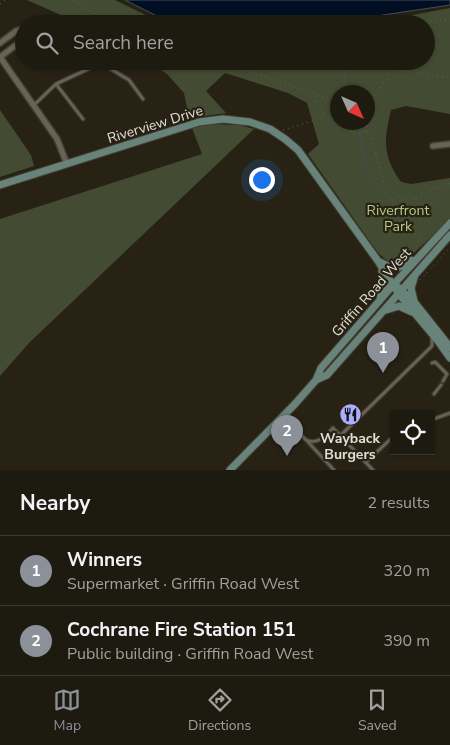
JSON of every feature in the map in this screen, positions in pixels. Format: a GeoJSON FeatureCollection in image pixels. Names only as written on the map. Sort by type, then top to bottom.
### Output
{"type":"FeatureCollection","features":[{"type":"Feature","properties":{"kind":"main road","name":"Riverview Drive"},"geometry":{"type":"LineString","coordinates":[[0,185],[206,120],[232,119],[259,124],[278,134],[298,150],[400,291]]}},
{"type":"Feature","properties":{"kind":"main road","name":"Griffin Road West"},"geometry":{"type":"LineString","coordinates":[[230,470],[283,417],[316,380],[321,368],[423,251],[450,223]]}},
{"type":"Feature","properties":{"kind":"main road","name":"Griffin Road West"},"geometry":{"type":"LineString","coordinates":[[316,380],[327,375],[450,235]]}},
{"type":"Feature","properties":{"kind":"main road"},"geometry":{"type":"LineString","coordinates":[[378,261],[391,268],[399,269],[423,251]]}},
{"type":"Feature","properties":{"kind":"main road"},"geometry":{"type":"LineString","coordinates":[[375,306],[385,284],[378,261]]}},
{"type":"Feature","properties":{"kind":"main road"},"geometry":{"type":"LineString","coordinates":[[415,273],[411,288],[415,304],[440,347],[450,358]]}},
{"type":"Feature","properties":{"kind":"main road"},"geometry":{"type":"LineString","coordinates":[[400,291],[415,304]]}},
{"type":"Feature","properties":{"kind":"main road"},"geometry":{"type":"LineString","coordinates":[[400,291],[418,318]]}},
{"type":"Feature","properties":{"kind":"main road"},"geometry":{"type":"LineString","coordinates":[[382,311],[400,306],[408,309],[432,333],[440,347]]}},
{"type":"Feature","properties":{"kind":"street"},"geometry":{"type":"LineString","coordinates":[[0,43],[15,32]]}},
{"type":"Feature","properties":{"kind":"street"},"geometry":{"type":"LineString","coordinates":[[15,46],[0,57],[35,104],[60,144],[67,164]]}},
{"type":"Feature","properties":{"kind":"street"},"geometry":{"type":"LineString","coordinates":[[433,146],[450,144]]}},
{"type":"Feature","properties":{"kind":"lane"},"geometry":{"type":"LineString","coordinates":[[35,104],[56,84],[86,70]]}},
{"type":"Feature","properties":{"kind":"lane"},"geometry":{"type":"LineString","coordinates":[[113,70],[129,80],[143,99]]}},
{"type":"Feature","properties":{"kind":"lane"},"geometry":{"type":"LineString","coordinates":[[56,84],[83,118]]}},
{"type":"Feature","properties":{"kind":"lane"},"geometry":{"type":"LineString","coordinates":[[341,435],[440,347],[432,333]]}},
{"type":"Feature","properties":{"kind":"lane"},"geometry":{"type":"LineString","coordinates":[[432,363],[435,362],[447,374],[443,381]]}},
{"type":"Feature","properties":{"kind":"lane"},"geometry":{"type":"LineString","coordinates":[[434,394],[441,385]]}},
{"type":"Feature","properties":{"kind":"lane"},"geometry":{"type":"LineString","coordinates":[[435,419],[450,413]]}},
{"type":"Feature","properties":{"kind":"lane"},"geometry":{"type":"LineString","coordinates":[[283,417],[334,470]]}},
{"type":"Feature","properties":{"kind":"lane"},"geometry":{"type":"LineString","coordinates":[[306,440],[310,442],[323,438],[333,428],[374,470]]}},
{"type":"Feature","properties":{"kind":"lane"},"geometry":{"type":"LineString","coordinates":[[366,462],[390,440]]}},
{"type":"Feature","properties":{"kind":"path"},"geometry":{"type":"LineString","coordinates":[[0,4],[6,0]]}},
{"type":"Feature","properties":{"kind":"path"},"geometry":{"type":"LineString","coordinates":[[74,0],[98,15]]}},
{"type":"Feature","properties":{"kind":"path"},"geometry":{"type":"LineString","coordinates":[[435,21],[450,20]]}},
{"type":"Feature","properties":{"kind":"path"},"geometry":{"type":"LineString","coordinates":[[246,70],[330,99]]}},
{"type":"Feature","properties":{"kind":"path"},"geometry":{"type":"LineString","coordinates":[[375,96],[388,75],[388,70]]}},
{"type":"Feature","properties":{"kind":"path"},"geometry":{"type":"LineString","coordinates":[[395,70],[450,78]]}},
{"type":"Feature","properties":{"kind":"path"},"geometry":{"type":"LineString","coordinates":[[281,131],[322,118],[325,115],[313,92]]}},
{"type":"Feature","properties":{"kind":"path"},"geometry":{"type":"LineString","coordinates":[[350,130],[351,133],[356,134],[366,132],[373,144],[383,181],[400,197],[407,199],[415,198],[450,183]]}},
{"type":"Feature","properties":{"kind":"path"},"geometry":{"type":"LineString","coordinates":[[408,256],[415,249],[420,238],[401,224],[403,222],[408,223],[411,226],[423,215],[415,198]]}},
{"type":"Feature","properties":{"kind":"path"},"geometry":{"type":"LineString","coordinates":[[422,278],[450,248]]}},
{"type":"Feature","properties":{"kind":"green space"},"geometry":{"type":"Polygon","coordinates":[[[27,0],[115,0],[146,15],[61,15],[27,0]]]}},
{"type":"Feature","properties":{"kind":"green space","name":"Riverfront Park"},"geometry":{"type":"Polygon","coordinates":[[[450,8],[450,114],[406,106],[391,110],[386,148],[390,164],[401,182],[411,184],[450,178],[450,220],[404,262],[390,262],[378,253],[308,154],[319,144],[307,103],[288,93],[225,73],[206,91],[226,113],[189,118],[184,93],[167,74],[161,70],[435,70],[435,15],[412,15],[450,8]]]}},
{"type":"Feature","properties":{"kind":"green space"},"geometry":{"type":"Polygon","coordinates":[[[0,110],[31,155],[34,166],[0,177],[0,110]]]}},
{"type":"Feature","properties":{"kind":"green space"},"geometry":{"type":"Polygon","coordinates":[[[211,124],[240,125],[254,129],[29,343],[0,376],[0,219],[202,154],[192,128],[211,124]]]}},
{"type":"Feature","properties":{"kind":"water"},"geometry":{"type":"Polygon","coordinates":[[[125,0],[450,0],[450,5],[383,15],[155,15],[125,0]]]}},
{"type":"Feature","properties":{"kind":"waterway"},"geometry":{"type":"LineString","coordinates":[[344,85],[345,70]]}},
{"type":"Feature","properties":{"kind":"waterway"},"geometry":{"type":"LineString","coordinates":[[360,130],[367,169],[382,191],[392,199],[394,207],[409,217],[429,207],[438,194],[450,185]]}},
{"type":"Feature","properties":{"kind":"place","name":"Winners"},"geometry":{"type":"Point","coordinates":[383,373]}},
{"type":"Feature","properties":{"kind":"place","name":"Wayback Burgers"},"geometry":{"type":"Point","coordinates":[350,415]}},
{"type":"Feature","properties":{"kind":"place","name":"Cochrane Fire Station 151"},"geometry":{"type":"Point","coordinates":[287,456]}}]}
